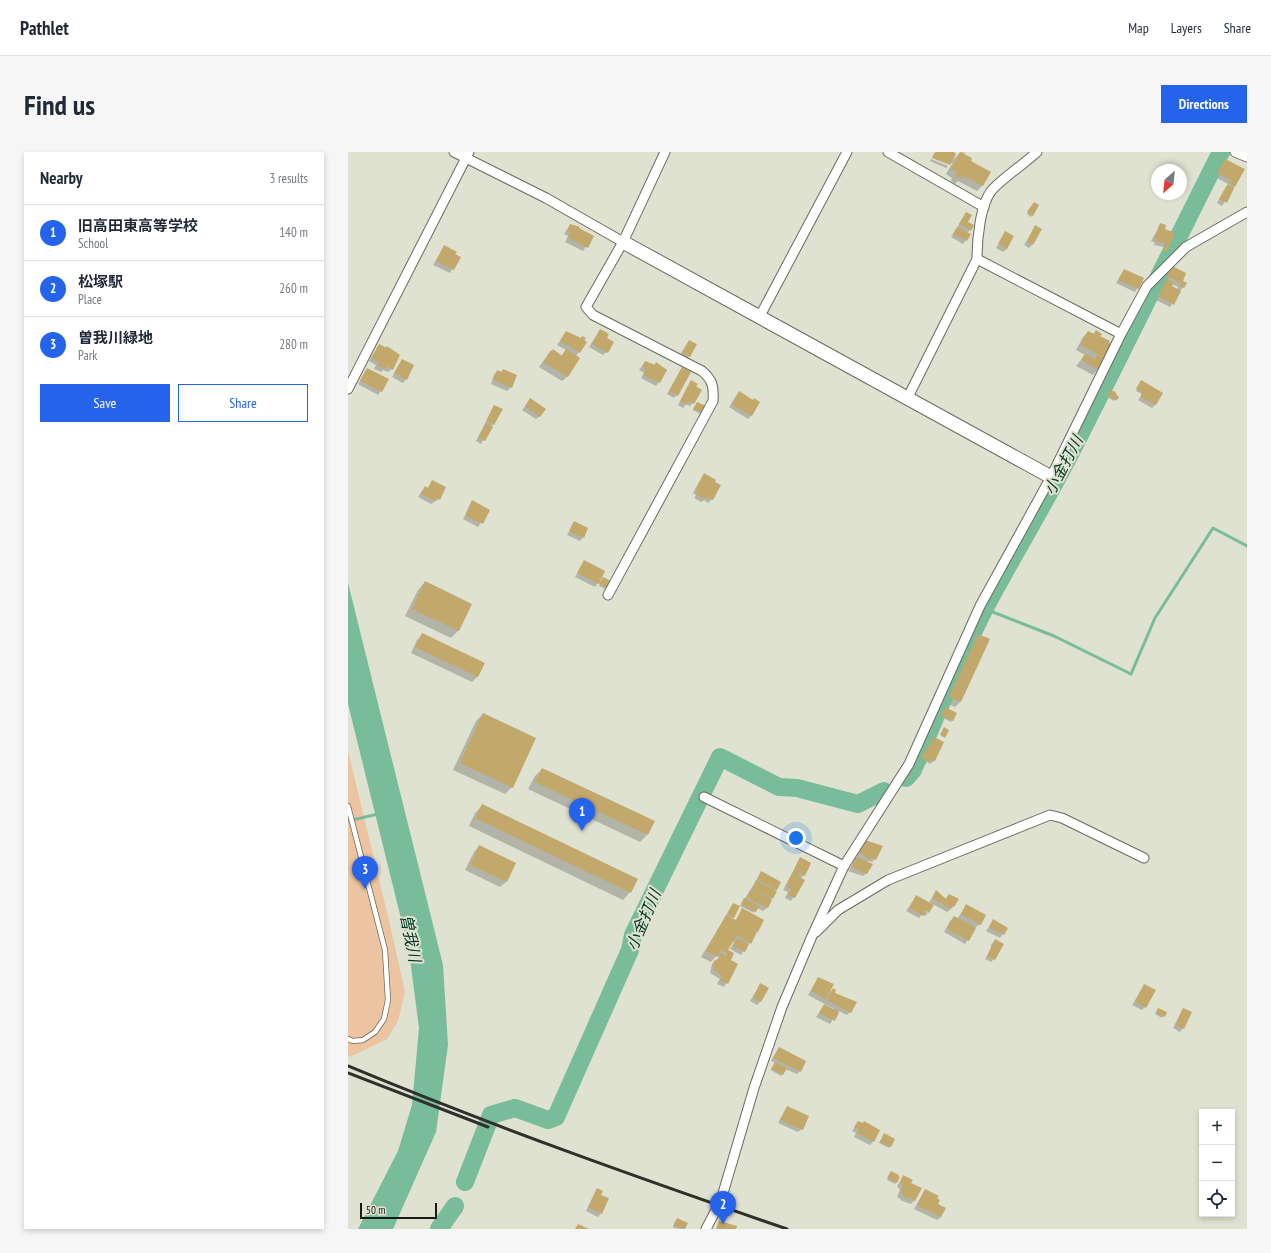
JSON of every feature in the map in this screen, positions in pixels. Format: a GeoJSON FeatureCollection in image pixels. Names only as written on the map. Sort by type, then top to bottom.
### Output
{"type":"FeatureCollection","features":[{"type":"Feature","properties":{"kind":"street"},"geometry":{"type":"LineString","coordinates":[[454,152],[468,155],[907,399],[1051,477]]}},
{"type":"Feature","properties":{"kind":"street"},"geometry":{"type":"LineString","coordinates":[[608,596],[713,401],[714,386],[709,377],[702,371],[593,315],[586,307],[623,242],[665,152]]}},
{"type":"Feature","properties":{"kind":"street"},"geometry":{"type":"LineString","coordinates":[[760,316],[847,152]]}},
{"type":"Feature","properties":{"kind":"street"},"geometry":{"type":"LineString","coordinates":[[888,152],[984,207]]}},
{"type":"Feature","properties":{"kind":"street"},"geometry":{"type":"LineString","coordinates":[[907,399],[977,259],[977,242],[984,207],[991,191],[1037,152]]}},
{"type":"Feature","properties":{"kind":"street"},"geometry":{"type":"LineString","coordinates":[[1235,152],[1247,157]]}},
{"type":"Feature","properties":{"kind":"street"},"geometry":{"type":"LineString","coordinates":[[348,389],[468,155]]}},
{"type":"Feature","properties":{"kind":"street"},"geometry":{"type":"LineString","coordinates":[[706,1229],[721,1200],[754,1088],[782,1007],[844,866],[909,764],[980,606],[1051,477],[1147,286],[1186,247],[1247,212]]}},
{"type":"Feature","properties":{"kind":"street"},"geometry":{"type":"LineString","coordinates":[[977,259],[1122,334]]}},
{"type":"Feature","properties":{"kind":"street"},"geometry":{"type":"LineString","coordinates":[[704,797],[844,866]]}},
{"type":"Feature","properties":{"kind":"street"},"geometry":{"type":"LineString","coordinates":[[812,936],[838,910],[888,880],[1050,815],[1062,818],[1144,858]]}},
{"type":"Feature","properties":{"kind":"lane"},"geometry":{"type":"LineString","coordinates":[[348,806],[385,950],[388,1000],[384,1019],[375,1032],[363,1040],[353,1041],[348,1039]]}},
{"type":"Feature","properties":{"kind":"shaded area"},"geometry":{"type":"Polygon","coordinates":[[[348,751],[405,992],[398,1021],[387,1039],[350,1057],[348,1055],[348,751]]]}},
{"type":"Feature","properties":{"kind":"water","name":"曽我川"},"geometry":{"type":"Polygon","coordinates":[[[348,583],[443,965],[448,1045],[436,1132],[393,1229],[358,1229],[398,1151],[412,1105],[419,1028],[409,951],[348,704],[348,583]]]}},
{"type":"Feature","properties":{"kind":"building"},"geometry":{"type":"Polygon","coordinates":[[[936,152],[954,152],[956,154],[950,165],[932,158],[936,152]]]}},
{"type":"Feature","properties":{"kind":"building"},"geometry":{"type":"Polygon","coordinates":[[[960,152],[965,153],[964,154],[972,158],[971,161],[991,172],[983,186],[963,176],[961,179],[955,176],[957,172],[951,169],[960,152]]]}},
{"type":"Feature","properties":{"kind":"building"},"geometry":{"type":"Polygon","coordinates":[[[1225,159],[1245,169],[1235,187],[1229,183],[1231,180],[1217,173],[1225,159]]]}},
{"type":"Feature","properties":{"kind":"building"},"geometry":{"type":"Polygon","coordinates":[[[1227,185],[1234,188],[1227,203],[1219,199],[1227,185]]]}},
{"type":"Feature","properties":{"kind":"building"},"geometry":{"type":"Polygon","coordinates":[[[1034,202],[1039,205],[1033,216],[1027,212],[1034,202]]]}},
{"type":"Feature","properties":{"kind":"building"},"geometry":{"type":"Polygon","coordinates":[[[966,212],[972,215],[968,222],[974,225],[971,231],[959,224],[966,212]]]}},
{"type":"Feature","properties":{"kind":"building"},"geometry":{"type":"Polygon","coordinates":[[[1160,223],[1166,225],[1165,229],[1175,233],[1167,252],[1163,250],[1166,244],[1156,241],[1157,239],[1154,238],[1160,223]]]}},
{"type":"Feature","properties":{"kind":"building"},"geometry":{"type":"Polygon","coordinates":[[[570,224],[580,227],[579,228],[594,236],[588,248],[568,238],[571,232],[567,231],[570,224]]]}},
{"type":"Feature","properties":{"kind":"building"},"geometry":{"type":"Polygon","coordinates":[[[1035,225],[1042,229],[1033,245],[1027,241],[1035,225]]]}},
{"type":"Feature","properties":{"kind":"building"},"geometry":{"type":"Polygon","coordinates":[[[957,227],[971,234],[967,241],[953,234],[957,227]]]}},
{"type":"Feature","properties":{"kind":"building"},"geometry":{"type":"Polygon","coordinates":[[[1005,231],[1014,236],[1007,249],[998,244],[1005,231]]]}},
{"type":"Feature","properties":{"kind":"building"},"geometry":{"type":"Polygon","coordinates":[[[444,245],[457,252],[455,254],[461,257],[454,270],[436,261],[444,245]]]}},
{"type":"Feature","properties":{"kind":"building"},"geometry":{"type":"Polygon","coordinates":[[[1172,266],[1186,273],[1183,281],[1187,283],[1184,288],[1180,286],[1181,283],[1167,276],[1172,266]]]}},
{"type":"Feature","properties":{"kind":"building"},"geometry":{"type":"Polygon","coordinates":[[[1124,269],[1144,278],[1139,289],[1118,280],[1124,269]]]}},
{"type":"Feature","properties":{"kind":"building"},"geometry":{"type":"Polygon","coordinates":[[[1167,279],[1174,283],[1172,286],[1181,291],[1174,305],[1158,296],[1167,279]]]}},
{"type":"Feature","properties":{"kind":"building"},"geometry":{"type":"Polygon","coordinates":[[[600,329],[609,334],[607,338],[614,342],[608,353],[592,344],[600,329]]]}},
{"type":"Feature","properties":{"kind":"building"},"geometry":{"type":"Polygon","coordinates":[[[1096,330],[1102,334],[1100,336],[1110,341],[1109,343],[1111,344],[1099,370],[1081,360],[1085,354],[1095,359],[1098,354],[1080,345],[1088,331],[1094,334],[1096,330]]]}},
{"type":"Feature","properties":{"kind":"building"},"geometry":{"type":"Polygon","coordinates":[[[566,331],[581,338],[582,336],[586,338],[584,340],[587,342],[580,353],[560,341],[566,331]]]}},
{"type":"Feature","properties":{"kind":"building"},"geometry":{"type":"Polygon","coordinates":[[[689,340],[697,344],[690,357],[682,353],[689,340]]]}},
{"type":"Feature","properties":{"kind":"building"},"geometry":{"type":"Polygon","coordinates":[[[379,344],[386,348],[387,346],[400,355],[393,370],[387,366],[385,369],[377,365],[379,362],[371,358],[379,344]]]}},
{"type":"Feature","properties":{"kind":"building"},"geometry":{"type":"Polygon","coordinates":[[[553,349],[562,356],[566,349],[580,358],[568,377],[543,362],[553,349]]]}},
{"type":"Feature","properties":{"kind":"building"},"geometry":{"type":"Polygon","coordinates":[[[402,359],[414,365],[407,380],[394,373],[402,359]]]}},
{"type":"Feature","properties":{"kind":"building"},"geometry":{"type":"Polygon","coordinates":[[[645,361],[655,365],[656,362],[667,370],[660,383],[643,375],[646,369],[642,367],[645,361]]]}},
{"type":"Feature","properties":{"kind":"building"},"geometry":{"type":"Polygon","coordinates":[[[682,367],[691,372],[678,396],[669,391],[682,367]]]}},
{"type":"Feature","properties":{"kind":"building"},"geometry":{"type":"Polygon","coordinates":[[[367,368],[389,379],[382,392],[360,380],[367,368]]]}},
{"type":"Feature","properties":{"kind":"building"},"geometry":{"type":"Polygon","coordinates":[[[503,369],[517,375],[512,388],[493,380],[497,370],[502,372],[503,369]]]}},
{"type":"Feature","properties":{"kind":"building"},"geometry":{"type":"Polygon","coordinates":[[[691,380],[698,384],[696,386],[702,390],[694,404],[689,401],[687,405],[680,401],[691,380]]]}},
{"type":"Feature","properties":{"kind":"building"},"geometry":{"type":"Polygon","coordinates":[[[1141,380],[1163,393],[1156,405],[1141,397],[1141,392],[1136,389],[1141,380]]]}},
{"type":"Feature","properties":{"kind":"building"},"geometry":{"type":"Polygon","coordinates":[[[1110,390],[1116,392],[1119,397],[1118,399],[1116,400],[1107,396],[1110,390]]]}},
{"type":"Feature","properties":{"kind":"building"},"geometry":{"type":"Polygon","coordinates":[[[739,391],[753,400],[754,398],[760,402],[752,416],[733,405],[732,403],[739,391]]]}},
{"type":"Feature","properties":{"kind":"building"},"geometry":{"type":"Polygon","coordinates":[[[530,398],[546,409],[540,417],[525,406],[530,398]]]}},
{"type":"Feature","properties":{"kind":"building"},"geometry":{"type":"Polygon","coordinates":[[[697,402],[706,406],[703,413],[693,409],[697,402]]]}},
{"type":"Feature","properties":{"kind":"building"},"geometry":{"type":"Polygon","coordinates":[[[494,405],[503,409],[494,425],[486,421],[494,405]]]}},
{"type":"Feature","properties":{"kind":"building"},"geometry":{"type":"Polygon","coordinates":[[[486,423],[493,427],[485,441],[478,438],[486,423]]]}},
{"type":"Feature","properties":{"kind":"building"},"geometry":{"type":"Polygon","coordinates":[[[704,473],[716,480],[715,482],[721,485],[713,500],[707,497],[705,499],[696,495],[698,491],[695,490],[704,473]]]}},
{"type":"Feature","properties":{"kind":"building"},"geometry":{"type":"Polygon","coordinates":[[[432,480],[446,487],[440,500],[437,498],[435,501],[421,494],[425,486],[428,488],[432,480]]]}},
{"type":"Feature","properties":{"kind":"building"},"geometry":{"type":"Polygon","coordinates":[[[472,500],[490,510],[483,524],[466,516],[472,500]]]}},
{"type":"Feature","properties":{"kind":"building"},"geometry":{"type":"Polygon","coordinates":[[[574,521],[588,528],[584,538],[569,531],[574,521]]]}},
{"type":"Feature","properties":{"kind":"building"},"geometry":{"type":"Polygon","coordinates":[[[584,560],[605,571],[599,584],[577,573],[584,560]]]}},
{"type":"Feature","properties":{"kind":"building"},"geometry":{"type":"Polygon","coordinates":[[[603,577],[613,582],[609,589],[599,584],[603,577]]]}},
{"type":"Feature","properties":{"kind":"building"},"geometry":{"type":"Polygon","coordinates":[[[425,581],[472,604],[459,631],[412,609],[425,581]]]}},
{"type":"Feature","properties":{"kind":"building"},"geometry":{"type":"Polygon","coordinates":[[[422,633],[485,663],[478,677],[415,647],[422,633]]]}},
{"type":"Feature","properties":{"kind":"building"},"geometry":{"type":"Polygon","coordinates":[[[978,634],[990,639],[961,702],[949,697],[978,634]]]}},
{"type":"Feature","properties":{"kind":"building"},"geometry":{"type":"Polygon","coordinates":[[[945,707],[957,713],[953,721],[941,716],[945,707]]]}},
{"type":"Feature","properties":{"kind":"building"},"geometry":{"type":"Polygon","coordinates":[[[483,713],[536,738],[513,788],[460,763],[483,713]]]}},
{"type":"Feature","properties":{"kind":"building"},"geometry":{"type":"Polygon","coordinates":[[[944,727],[949,730],[945,738],[940,735],[944,727]]]}},
{"type":"Feature","properties":{"kind":"building"},"geometry":{"type":"Polygon","coordinates":[[[934,737],[944,742],[935,761],[930,759],[929,762],[921,758],[934,737]]]}},
{"type":"Feature","properties":{"kind":"building"},"geometry":{"type":"Polygon","coordinates":[[[542,768],[655,821],[648,835],[535,782],[542,768]]]}},
{"type":"Feature","properties":{"kind":"building"},"geometry":{"type":"Polygon","coordinates":[[[482,804],[638,879],[631,893],[475,818],[482,804]]]}},
{"type":"Feature","properties":{"kind":"building"},"geometry":{"type":"Polygon","coordinates":[[[865,840],[883,846],[876,860],[872,858],[870,860],[859,852],[865,840]]]}},
{"type":"Feature","properties":{"kind":"building"},"geometry":{"type":"Polygon","coordinates":[[[479,845],[516,863],[507,882],[470,865],[479,845]]]}},
{"type":"Feature","properties":{"kind":"building"},"geometry":{"type":"Polygon","coordinates":[[[800,857],[811,863],[805,876],[800,873],[798,876],[805,880],[795,898],[788,895],[791,889],[786,886],[800,857]]]}},
{"type":"Feature","properties":{"kind":"building"},"geometry":{"type":"Polygon","coordinates":[[[856,857],[873,864],[867,874],[851,867],[856,857]]]}},
{"type":"Feature","properties":{"kind":"building"},"geometry":{"type":"Polygon","coordinates":[[[761,871],[781,882],[777,890],[757,879],[761,871]]]}},
{"type":"Feature","properties":{"kind":"building"},"geometry":{"type":"Polygon","coordinates":[[[756,880],[777,891],[773,899],[752,889],[756,880]]]}},
{"type":"Feature","properties":{"kind":"building"},"geometry":{"type":"Polygon","coordinates":[[[751,889],[772,900],[768,908],[747,898],[751,889]]]}},
{"type":"Feature","properties":{"kind":"building"},"geometry":{"type":"Polygon","coordinates":[[[936,890],[946,899],[949,894],[959,899],[954,907],[953,906],[951,909],[932,898],[936,890]]]}},
{"type":"Feature","properties":{"kind":"building"},"geometry":{"type":"Polygon","coordinates":[[[916,895],[934,905],[929,913],[926,911],[923,916],[909,908],[916,895]]]}},
{"type":"Feature","properties":{"kind":"building"},"geometry":{"type":"Polygon","coordinates":[[[744,898],[759,906],[756,912],[741,904],[744,898]]]}},
{"type":"Feature","properties":{"kind":"building"},"geometry":{"type":"Polygon","coordinates":[[[733,903],[740,906],[734,918],[727,914],[733,903]]]}},
{"type":"Feature","properties":{"kind":"building"},"geometry":{"type":"Polygon","coordinates":[[[966,904],[986,915],[981,925],[961,914],[966,904]]]}},
{"type":"Feature","properties":{"kind":"building"},"geometry":{"type":"Polygon","coordinates":[[[742,908],[764,920],[758,932],[746,926],[757,932],[751,944],[737,935],[728,950],[734,953],[731,960],[738,964],[728,984],[720,980],[722,976],[713,969],[715,966],[712,965],[715,960],[718,961],[721,953],[726,956],[727,954],[721,950],[717,957],[706,951],[726,915],[736,920],[742,908]]]}},
{"type":"Feature","properties":{"kind":"building"},"geometry":{"type":"Polygon","coordinates":[[[954,916],[976,928],[969,941],[947,929],[954,916]]]}},
{"type":"Feature","properties":{"kind":"building"},"geometry":{"type":"Polygon","coordinates":[[[993,919],[1008,928],[1004,935],[989,927],[993,919]]]}},
{"type":"Feature","properties":{"kind":"building"},"geometry":{"type":"Polygon","coordinates":[[[737,938],[749,944],[745,952],[733,946],[737,938]]]}},
{"type":"Feature","properties":{"kind":"building"},"geometry":{"type":"Polygon","coordinates":[[[995,939],[1004,944],[995,960],[987,956],[995,939]]]}},
{"type":"Feature","properties":{"kind":"building"},"geometry":{"type":"Polygon","coordinates":[[[818,977],[834,984],[826,999],[811,991],[818,977]]]}},
{"type":"Feature","properties":{"kind":"building"},"geometry":{"type":"Polygon","coordinates":[[[760,983],[769,988],[761,1002],[753,998],[760,983]]]}},
{"type":"Feature","properties":{"kind":"building"},"geometry":{"type":"Polygon","coordinates":[[[1144,984],[1156,990],[1146,1008],[1135,1001],[1144,984]]]}},
{"type":"Feature","properties":{"kind":"building"},"geometry":{"type":"Polygon","coordinates":[[[833,988],[836,990],[835,993],[857,1002],[851,1013],[827,1000],[833,988]]]}},
{"type":"Feature","properties":{"kind":"building"},"geometry":{"type":"Polygon","coordinates":[[[824,1004],[839,1012],[835,1021],[819,1013],[824,1004]]]}},
{"type":"Feature","properties":{"kind":"building"},"geometry":{"type":"Polygon","coordinates":[[[1158,1008],[1167,1012],[1165,1017],[1156,1013],[1158,1008]]]}},
{"type":"Feature","properties":{"kind":"building"},"geometry":{"type":"Polygon","coordinates":[[[1183,1008],[1192,1012],[1184,1029],[1175,1025],[1183,1008]]]}},
{"type":"Feature","properties":{"kind":"building"},"geometry":{"type":"Polygon","coordinates":[[[779,1047],[806,1061],[801,1072],[773,1058],[779,1047]]]}},
{"type":"Feature","properties":{"kind":"building"},"geometry":{"type":"Polygon","coordinates":[[[775,1062],[787,1068],[783,1075],[771,1069],[775,1062]]]}},
{"type":"Feature","properties":{"kind":"building"},"geometry":{"type":"Polygon","coordinates":[[[787,1106],[809,1116],[803,1130],[780,1120],[787,1106]]]}},
{"type":"Feature","properties":{"kind":"building"},"geometry":{"type":"Polygon","coordinates":[[[858,1121],[863,1123],[864,1121],[880,1130],[874,1142],[857,1133],[859,1129],[854,1127],[858,1121]]]}},
{"type":"Feature","properties":{"kind":"building"},"geometry":{"type":"Polygon","coordinates":[[[884,1133],[895,1139],[891,1147],[880,1142],[884,1133]]]}},
{"type":"Feature","properties":{"kind":"building"},"geometry":{"type":"Polygon","coordinates":[[[891,1171],[900,1177],[897,1183],[887,1178],[891,1171]]]}},
{"type":"Feature","properties":{"kind":"building"},"geometry":{"type":"Polygon","coordinates":[[[903,1175],[913,1180],[911,1183],[922,1188],[915,1201],[909,1197],[908,1199],[900,1193],[903,1186],[900,1182],[903,1175]]]}},
{"type":"Feature","properties":{"kind":"building"},"geometry":{"type":"Polygon","coordinates":[[[597,1188],[603,1191],[601,1195],[609,1198],[602,1214],[588,1207],[597,1188]]]}},
{"type":"Feature","properties":{"kind":"building"},"geometry":{"type":"Polygon","coordinates":[[[925,1189],[939,1196],[937,1198],[940,1200],[938,1204],[946,1208],[941,1217],[917,1205],[925,1189]]]}},
{"type":"Feature","properties":{"kind":"building"},"geometry":{"type":"Polygon","coordinates":[[[677,1218],[688,1223],[685,1229],[673,1226],[677,1218]]]}},
{"type":"Feature","properties":{"kind":"building"},"geometry":{"type":"Polygon","coordinates":[[[719,1221],[737,1226],[736,1229],[716,1229],[719,1221]]]}},
{"type":"Feature","properties":{"kind":"building"},"geometry":{"type":"Polygon","coordinates":[[[578,1224],[589,1229],[575,1229],[578,1224]]]}},
{"type":"Feature","properties":{"kind":"waterway","name":"小金打川"},"geometry":{"type":"LineString","coordinates":[[906,778],[913,770],[956,668],[985,608],[1069,456],[1221,152]]}},
{"type":"Feature","properties":{"kind":"waterway"},"geometry":{"type":"LineString","coordinates":[[985,609],[1054,636],[1131,674],[1155,618],[1213,528],[1247,546]]}},
{"type":"Feature","properties":{"kind":"waterway","name":"小金打川"},"geometry":{"type":"LineString","coordinates":[[465,1182],[491,1115],[515,1108],[548,1120],[556,1117],[630,950],[633,935],[720,757],[779,787],[797,788],[858,804],[884,791]]}},
{"type":"Feature","properties":{"kind":"waterway"},"geometry":{"type":"LineString","coordinates":[[348,821],[378,814]]}},
{"type":"Feature","properties":{"kind":"waterway","name":"小金打川"},"geometry":{"type":"LineString","coordinates":[[439,1229],[455,1206]]}},
{"type":"Feature","properties":{"kind":"railway"},"geometry":{"type":"LineString","coordinates":[[348,1066],[457,1110],[566,1151],[787,1229]]}},
{"type":"Feature","properties":{"kind":"railway"},"geometry":{"type":"LineString","coordinates":[[348,1073],[488,1127]]}},
{"type":"Feature","properties":{"kind":"place","name":"旧高田東高等学校"},"geometry":{"type":"Point","coordinates":[582,831]}},
{"type":"Feature","properties":{"kind":"place","name":"曽我川緑地"},"geometry":{"type":"Point","coordinates":[365,889]}},
{"type":"Feature","properties":{"kind":"place","name":"松塚駅"},"geometry":{"type":"Point","coordinates":[723,1224]}}]}
